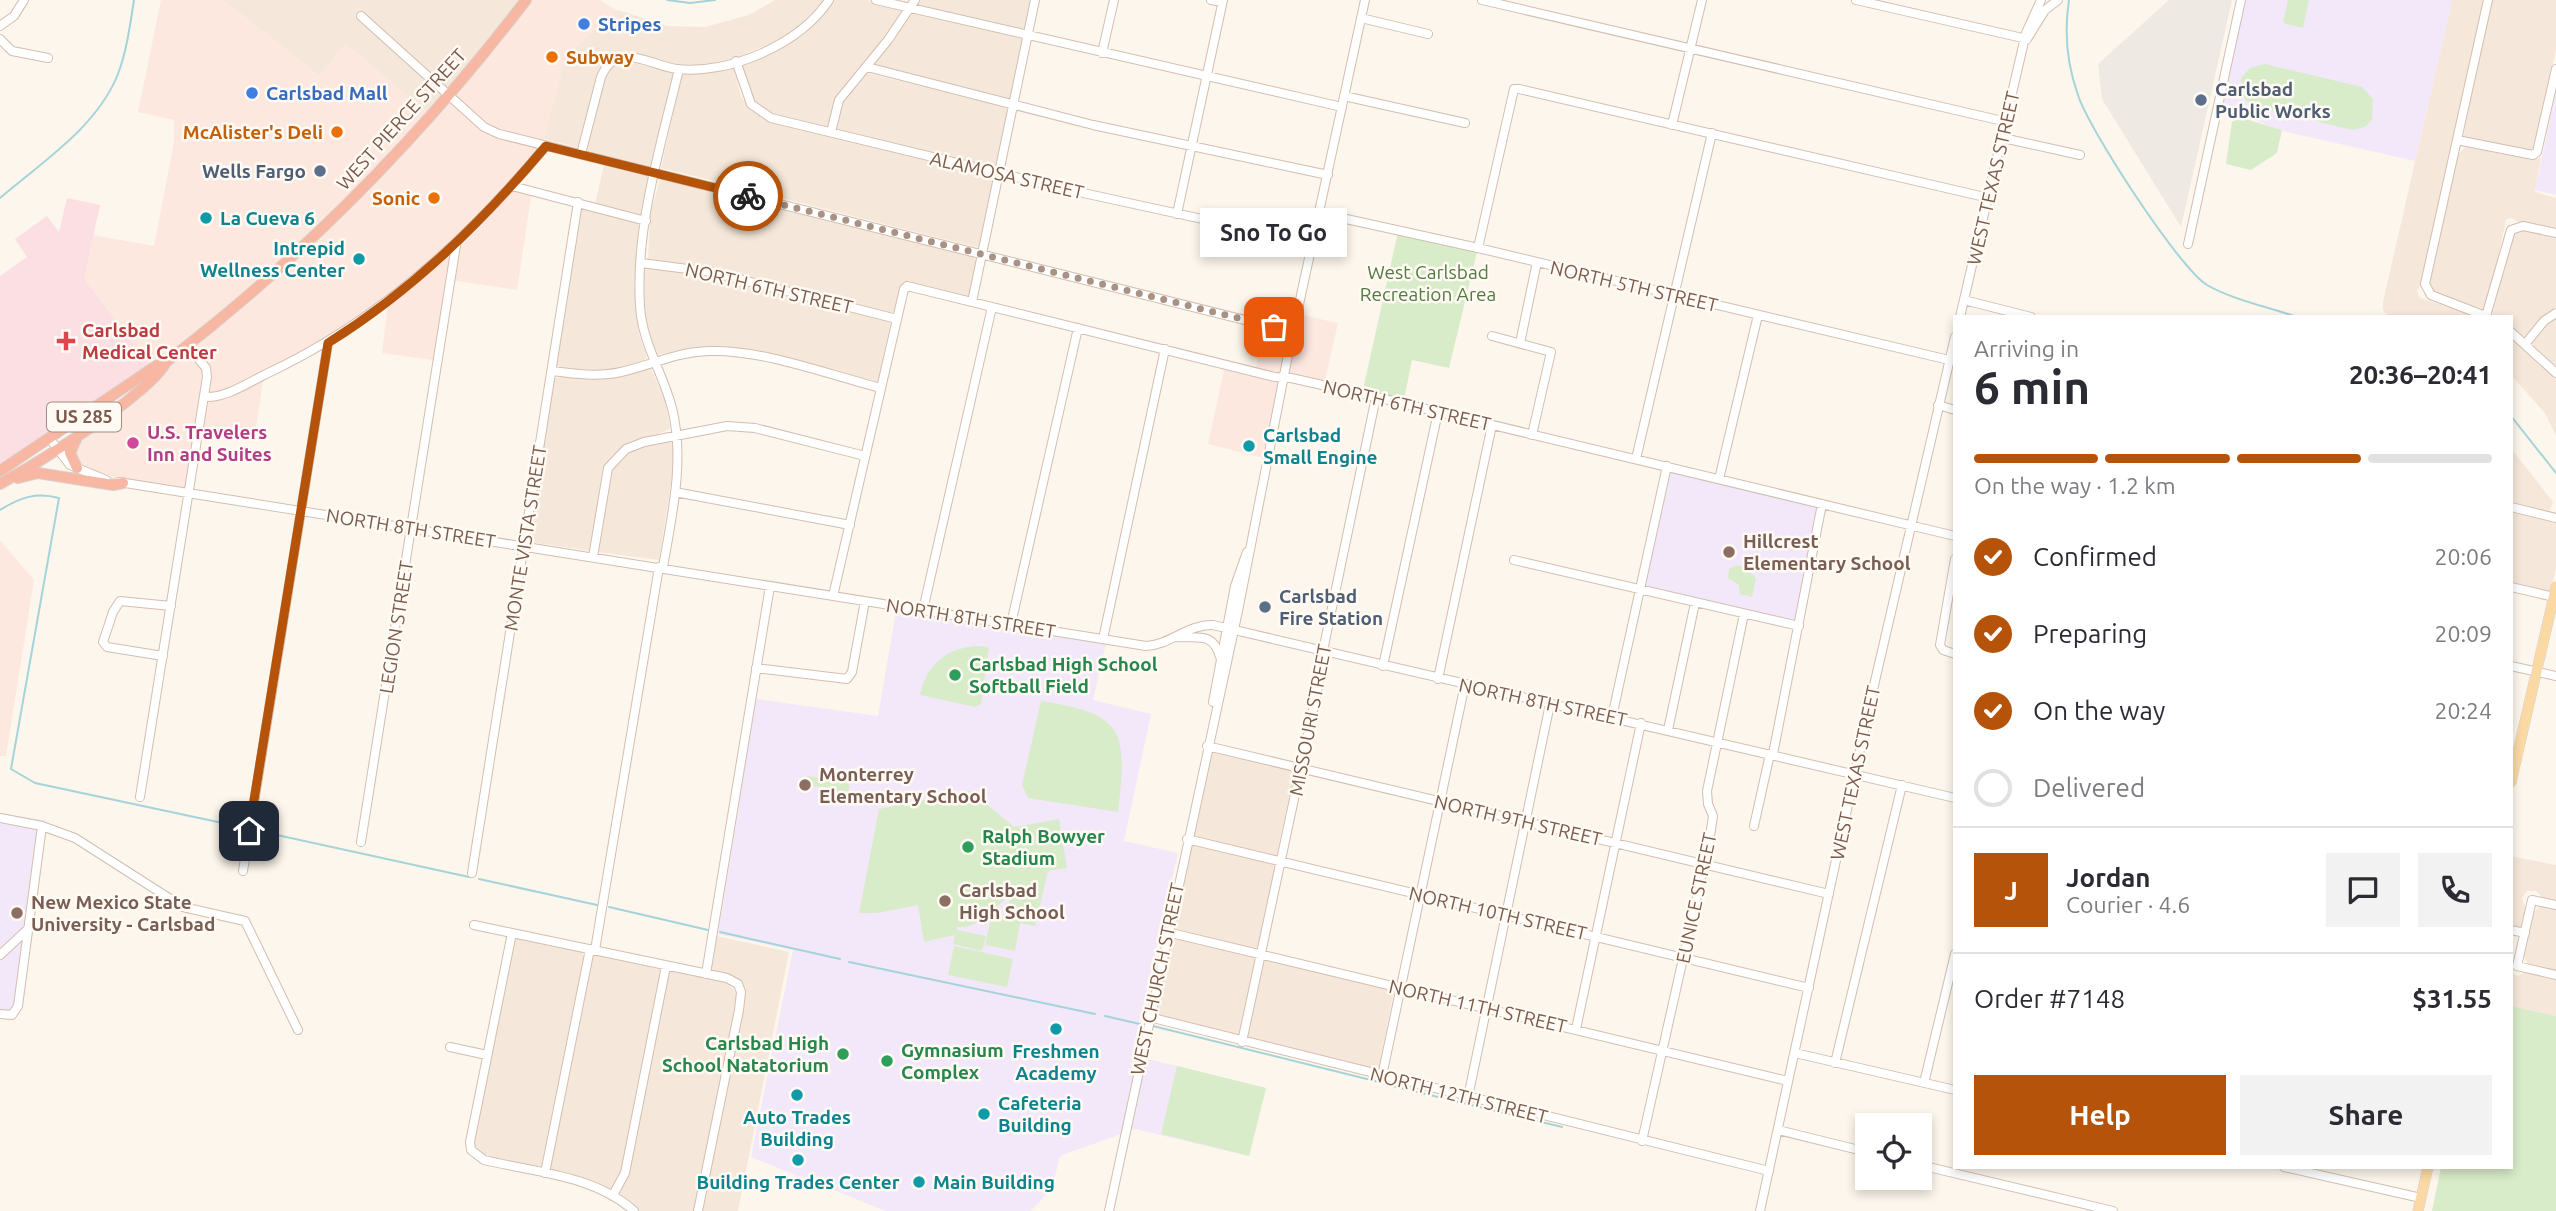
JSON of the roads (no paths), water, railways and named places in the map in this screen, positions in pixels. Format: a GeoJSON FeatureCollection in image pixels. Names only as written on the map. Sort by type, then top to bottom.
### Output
{"type":"FeatureCollection","features":[{"type":"Feature","properties":{"kind":"highway","name":"WEST PIERCE STREET"},"geometry":{"type":"LineString","coordinates":[[2,479],[56,442],[156,366],[188,346],[236,308],[372,180],[450,94],[526,0]]}},
{"type":"Feature","properties":{"kind":"highway","name":"WEST PIERCE STREET"},"geometry":{"type":"LineString","coordinates":[[56,442],[78,435],[161,374],[166,362]]}},
{"type":"Feature","properties":{"kind":"highway"},"geometry":{"type":"LineString","coordinates":[[76,468],[70,453],[78,435]]}},
{"type":"Feature","properties":{"kind":"highway"},"geometry":{"type":"LineString","coordinates":[[2,479],[38,472],[113,485],[123,483]]}},
{"type":"Feature","properties":{"kind":"main road"},"geometry":{"type":"LineString","coordinates":[[2513,773],[2555,592]]}},
{"type":"Feature","properties":{"kind":"main road"},"geometry":{"type":"LineString","coordinates":[[2418,1211],[2428,1169]]}},
{"type":"Feature","properties":{"kind":"street"},"geometry":{"type":"LineString","coordinates":[[0,26],[13,16],[24,0]]}},
{"type":"Feature","properties":{"kind":"street"},"geometry":{"type":"LineString","coordinates":[[581,154],[601,77],[610,63],[622,57],[679,69],[736,61],[793,36],[813,20],[829,0]]}},
{"type":"Feature","properties":{"kind":"street"},"geometry":{"type":"LineString","coordinates":[[876,0],[912,4],[1028,37],[1342,107]]}},
{"type":"Feature","properties":{"kind":"street"},"geometry":{"type":"LineString","coordinates":[[972,302],[1035,0]]}},
{"type":"Feature","properties":{"kind":"street"},"geometry":{"type":"LineString","coordinates":[[1102,53],[1114,0]]}},
{"type":"Feature","properties":{"kind":"street"},"geometry":{"type":"LineString","coordinates":[[1177,214],[1222,1],[1211,0]]}},
{"type":"Feature","properties":{"kind":"street","name":"WEST CHURCH STREET"},"geometry":{"type":"LineString","coordinates":[[1109,1211],[1207,746],[1242,560],[1247,552],[1365,0]]}},
{"type":"Feature","properties":{"kind":"street"},"geometry":{"type":"LineString","coordinates":[[1482,0],[2007,122]]}},
{"type":"Feature","properties":{"kind":"street"},"geometry":{"type":"LineString","coordinates":[[1672,125],[1702,0]]}},
{"type":"Feature","properties":{"kind":"street"},"geometry":{"type":"LineString","coordinates":[[1856,0],[2027,39]]}},
{"type":"Feature","properties":{"kind":"street","name":"WEST TEXAS STREET"},"geometry":{"type":"LineString","coordinates":[[1960,315],[2028,26],[2041,0]]}},
{"type":"Feature","properties":{"kind":"street","name":"WEST TEXAS STREET"},"geometry":{"type":"LineString","coordinates":[[2027,39],[2045,10],[2058,0]]}},
{"type":"Feature","properties":{"kind":"street"},"geometry":{"type":"LineString","coordinates":[[2188,244],[2241,0]]}},
{"type":"Feature","properties":{"kind":"street"},"geometry":{"type":"LineString","coordinates":[[2485,315],[2427,291],[2427,272],[2488,0]]}},
{"type":"Feature","properties":{"kind":"street"},"geometry":{"type":"LineString","coordinates":[[831,132],[839,100],[867,67],[912,4]]}},
{"type":"Feature","properties":{"kind":"street"},"geometry":{"type":"LineString","coordinates":[[361,16],[491,131],[1293,332]]}},
{"type":"Feature","properties":{"kind":"street"},"geometry":{"type":"LineString","coordinates":[[1361,18],[1428,34]]}},
{"type":"Feature","properties":{"kind":"street"},"geometry":{"type":"LineString","coordinates":[[0,39],[12,51],[48,58]]}},
{"type":"Feature","properties":{"kind":"street","name":"ALAMOSA STREET"},"geometry":{"type":"LineString","coordinates":[[736,61],[746,93],[759,112],[771,118],[999,174],[1312,243]]}},
{"type":"Feature","properties":{"kind":"street"},"geometry":{"type":"LineString","coordinates":[[867,67],[1192,147],[1328,175]]}},
{"type":"Feature","properties":{"kind":"street"},"geometry":{"type":"LineString","coordinates":[[545,1173],[592,950],[675,492],[676,435],[669,398],[640,315],[641,263],[646,221],[679,69]]}},
{"type":"Feature","properties":{"kind":"street"},"geometry":{"type":"LineString","coordinates":[[2458,141],[2526,156],[2536,152],[2556,69]]}},
{"type":"Feature","properties":{"kind":"street"},"geometry":{"type":"LineString","coordinates":[[1478,248],[1514,89],[1989,198]]}},
{"type":"Feature","properties":{"kind":"street"},"geometry":{"type":"LineString","coordinates":[[1344,96],[1465,123]]}},
{"type":"Feature","properties":{"kind":"street"},"geometry":{"type":"LineString","coordinates":[[1636,459],[1712,133]]}},
{"type":"Feature","properties":{"kind":"street"},"geometry":{"type":"LineString","coordinates":[[2003,138],[2080,155]]}},
{"type":"Feature","properties":{"kind":"street"},"geometry":{"type":"LineString","coordinates":[[205,397],[222,395],[328,343],[398,294],[456,245],[546,146]]}},
{"type":"Feature","properties":{"kind":"street"},"geometry":{"type":"LineString","coordinates":[[512,186],[646,221]]}},
{"type":"Feature","properties":{"kind":"street","name":"MONTE VISTA STREET"},"geometry":{"type":"LineString","coordinates":[[472,873],[578,202]]}},
{"type":"Feature","properties":{"kind":"street","name":"NORTH 5TH STREET"},"geometry":{"type":"LineString","coordinates":[[1319,214],[1478,248],[1949,360]]}},
{"type":"Feature","properties":{"kind":"street"},"geometry":{"type":"LineString","coordinates":[[2487,315],[2507,237],[2515,226],[2556,233]]}},
{"type":"Feature","properties":{"kind":"street","name":"LEGION STREET"},"geometry":{"type":"LineString","coordinates":[[361,842],[456,245]]}},
{"type":"Feature","properties":{"kind":"street"},"geometry":{"type":"LineString","coordinates":[[1520,343],[1538,262]]}},
{"type":"Feature","properties":{"kind":"street","name":"NORTH 6TH STREET"},"geometry":{"type":"LineString","coordinates":[[641,263],[711,272],[897,319],[905,286],[1283,379],[1291,377],[1953,536]]}},
{"type":"Feature","properties":{"kind":"street"},"geometry":{"type":"LineString","coordinates":[[1964,300],[2023,315]]}},
{"type":"Feature","properties":{"kind":"street"},"geometry":{"type":"LineString","coordinates":[[923,610],[992,307]]}},
{"type":"Feature","properties":{"kind":"street"},"geometry":{"type":"LineString","coordinates":[[2526,343],[2544,321],[2556,313]]}},
{"type":"Feature","properties":{"kind":"street"},"geometry":{"type":"LineString","coordinates":[[1719,479],[1758,315]]}},
{"type":"Feature","properties":{"kind":"street"},"geometry":{"type":"LineString","coordinates":[[833,596],[897,319]]}},
{"type":"Feature","properties":{"kind":"street"},"geometry":{"type":"LineString","coordinates":[[1011,624],[1078,328]]}},
{"type":"Feature","properties":{"kind":"street"},"geometry":{"type":"LineString","coordinates":[[2513,333],[2556,373]]}},
{"type":"Feature","properties":{"kind":"street"},"geometry":{"type":"LineString","coordinates":[[1492,336],[1552,354],[1532,435]]}},
{"type":"Feature","properties":{"kind":"street"},"geometry":{"type":"LineString","coordinates":[[243,871],[328,343]]}},
{"type":"Feature","properties":{"kind":"street","name":"WEST TEXAS STREET"},"geometry":{"type":"LineString","coordinates":[[1760,1211],[1910,526],[1953,345]]}},
{"type":"Feature","properties":{"kind":"street"},"geometry":{"type":"LineString","coordinates":[[140,797],[205,397],[207,372],[188,346]]}},
{"type":"Feature","properties":{"kind":"street"},"geometry":{"type":"LineString","coordinates":[[1103,639],[1165,349]]}},
{"type":"Feature","properties":{"kind":"street"},"geometry":{"type":"LineString","coordinates":[[552,371],[599,375],[680,353],[722,351],[777,361],[881,388]]}},
{"type":"Feature","properties":{"kind":"street","name":"MISSOURI STREET"},"geometry":{"type":"LineString","coordinates":[[1242,1042],[1301,769],[1376,397]]}},
{"type":"Feature","properties":{"kind":"street"},"geometry":{"type":"LineString","coordinates":[[1938,405],[1953,409]]}},
{"type":"Feature","properties":{"kind":"street"},"geometry":{"type":"LineString","coordinates":[[1383,666],[1438,412]]}},
{"type":"Feature","properties":{"kind":"street"},"geometry":{"type":"LineString","coordinates":[[1438,678],[1492,425]]}},
{"type":"Feature","properties":{"kind":"street"},"geometry":{"type":"LineString","coordinates":[[593,556],[604,484],[611,462],[631,447],[713,428],[746,427],[865,456]]}},
{"type":"Feature","properties":{"kind":"street","name":"NORTH 8TH STREET"},"geometry":{"type":"LineString","coordinates":[[56,442],[76,468],[94,476],[189,494],[593,556],[1146,646],[1203,625],[1230,629],[1953,798]]}},
{"type":"Feature","properties":{"kind":"street"},"geometry":{"type":"LineString","coordinates":[[1612,717],[1667,466]]}},
{"type":"Feature","properties":{"kind":"street"},"geometry":{"type":"LineString","coordinates":[[675,492],[850,525]]}},
{"type":"Feature","properties":{"kind":"street"},"geometry":{"type":"LineString","coordinates":[[1754,825],[1772,754],[1799,626],[1797,618],[1822,504]]}},
{"type":"Feature","properties":{"kind":"street"},"geometry":{"type":"LineString","coordinates":[[2513,507],[2556,518]]}},
{"type":"Feature","properties":{"kind":"street"},"geometry":{"type":"LineString","coordinates":[[1514,560],[1799,626]]}},
{"type":"Feature","properties":{"kind":"street"},"geometry":{"type":"LineString","coordinates":[[1953,570],[1940,645],[1943,650],[1953,653]]}},
{"type":"Feature","properties":{"kind":"street"},"geometry":{"type":"LineString","coordinates":[[706,974],[771,586]]}},
{"type":"Feature","properties":{"kind":"street"},"geometry":{"type":"LineString","coordinates":[[2513,587],[2555,592]]}},
{"type":"Feature","properties":{"kind":"street"},"geometry":{"type":"LineString","coordinates":[[163,656],[107,647],[103,642],[113,612],[120,601],[171,606]]}},
{"type":"Feature","properties":{"kind":"street"},"geometry":{"type":"LineString","coordinates":[[757,668],[846,680],[852,672],[865,601]]}},
{"type":"Feature","properties":{"kind":"street"},"geometry":{"type":"LineString","coordinates":[[1668,730],[1695,603]]}},
{"type":"Feature","properties":{"kind":"street","name":"EUNICE STREET"},"geometry":{"type":"LineString","coordinates":[[1642,1141],[1704,864],[1713,816],[1706,795],[1744,614]]}},
{"type":"Feature","properties":{"kind":"street","name":"WEST CHURCH STREET"},"geometry":{"type":"LineString","coordinates":[[1207,746],[1206,736],[1220,659],[1230,629]]}},
{"type":"Feature","properties":{"kind":"street"},"geometry":{"type":"LineString","coordinates":[[1176,637],[1199,635],[1211,639],[1220,659]]}},
{"type":"Feature","properties":{"kind":"street"},"geometry":{"type":"LineString","coordinates":[[2513,666],[2556,676]]}},
{"type":"Feature","properties":{"kind":"street"},"geometry":{"type":"LineString","coordinates":[[1382,1076],[1465,684]]}},
{"type":"Feature","properties":{"kind":"street"},"geometry":{"type":"LineString","coordinates":[[1468,1097],[1550,704]]}},
{"type":"Feature","properties":{"kind":"street"},"geometry":{"type":"LineString","coordinates":[[1576,1029],[1641,723]]}},
{"type":"Feature","properties":{"kind":"street","name":"NORTH 9TH STREET"},"geometry":{"type":"LineString","coordinates":[[1207,746],[1829,894]]}},
{"type":"Feature","properties":{"kind":"street"},"geometry":{"type":"LineString","coordinates":[[1835,1062],[1902,785]]}},
{"type":"Feature","properties":{"kind":"street"},"geometry":{"type":"LineString","coordinates":[[0,818],[42,826],[100,851],[183,907],[246,921],[298,1030]]}},
{"type":"Feature","properties":{"kind":"street"},"geometry":{"type":"LineString","coordinates":[[0,1014],[12,1015],[18,1006],[42,826]]}},
{"type":"Feature","properties":{"kind":"street","name":"NORTH 10TH STREET"},"geometry":{"type":"LineString","coordinates":[[1187,839],[1809,988]]}},
{"type":"Feature","properties":{"kind":"street"},"geometry":{"type":"LineString","coordinates":[[2556,905],[2532,900],[2517,966],[2556,975]]}},
{"type":"Feature","properties":{"kind":"street"},"geometry":{"type":"LineString","coordinates":[[474,925],[733,980],[738,984],[741,999],[698,1211]]}},
{"type":"Feature","properties":{"kind":"street"},"geometry":{"type":"LineString","coordinates":[[0,955],[29,928]]}},
{"type":"Feature","properties":{"kind":"street"},"geometry":{"type":"LineString","coordinates":[[2513,930],[2525,933]]}},
{"type":"Feature","properties":{"kind":"street","name":"NORTH 11TH STREET"},"geometry":{"type":"LineString","coordinates":[[1167,932],[1788,1081]]}},
{"type":"Feature","properties":{"kind":"street"},"geometry":{"type":"LineString","coordinates":[[512,933],[470,1142],[471,1150],[484,1160],[579,1181],[613,1195],[634,1211]]}},
{"type":"Feature","properties":{"kind":"street"},"geometry":{"type":"LineString","coordinates":[[1924,1083],[1953,962]]}},
{"type":"Feature","properties":{"kind":"street"},"geometry":{"type":"LineString","coordinates":[[613,1195],[625,1173],[667,966]]}},
{"type":"Feature","properties":{"kind":"street","name":"NORTH 12TH STREET"},"geometry":{"type":"LineString","coordinates":[[1149,1017],[1769,1171]]}},
{"type":"Feature","properties":{"kind":"street"},"geometry":{"type":"LineString","coordinates":[[450,1047],[487,1055]]}},
{"type":"Feature","properties":{"kind":"street"},"geometry":{"type":"LineString","coordinates":[[1795,1053],[1953,1090]]}},
{"type":"Feature","properties":{"kind":"street"},"geometry":{"type":"LineString","coordinates":[[1777,1130],[1855,1149]]}},
{"type":"Feature","properties":{"kind":"street"},"geometry":{"type":"LineString","coordinates":[[1932,1168],[2113,1211]]}},
{"type":"Feature","properties":{"kind":"street"},"geometry":{"type":"LineString","coordinates":[[2293,1169],[2421,1198]]}},
{"type":"Feature","properties":{"kind":"waterway"},"geometry":{"type":"LineString","coordinates":[[0,198],[67,142],[97,111],[118,74],[134,0]]}},
{"type":"Feature","properties":{"kind":"waterway"},"geometry":{"type":"LineString","coordinates":[[667,0],[690,3],[715,0]]}},
{"type":"Feature","properties":{"kind":"waterway"},"geometry":{"type":"LineString","coordinates":[[2069,0],[2068,48],[2078,95],[2098,136],[2157,226],[2176,253],[2207,285],[2291,315]]}},
{"type":"Feature","properties":{"kind":"waterway"},"geometry":{"type":"LineString","coordinates":[[2513,419],[2556,473]]}},
{"type":"Feature","properties":{"kind":"waterway"},"geometry":{"type":"LineString","coordinates":[[0,510],[29,497],[59,498],[11,769],[35,783],[246,828]]}},
{"type":"Feature","properties":{"kind":"waterway"},"geometry":{"type":"LineString","coordinates":[[254,830],[469,877]]}},
{"type":"Feature","properties":{"kind":"waterway"},"geometry":{"type":"LineString","coordinates":[[479,879],[597,905]]}},
{"type":"Feature","properties":{"kind":"waterway"},"geometry":{"type":"LineString","coordinates":[[609,907],[708,930]]}},
{"type":"Feature","properties":{"kind":"waterway"},"geometry":{"type":"LineString","coordinates":[[720,932],[840,959]]}},
{"type":"Feature","properties":{"kind":"waterway"},"geometry":{"type":"LineString","coordinates":[[849,962],[1095,1014]]}},
{"type":"Feature","properties":{"kind":"waterway"},"geometry":{"type":"LineString","coordinates":[[1105,1016],[1140,1024]]}},
{"type":"Feature","properties":{"kind":"waterway"},"geometry":{"type":"LineString","coordinates":[[1153,1026],[1379,1082]]}},
{"type":"Feature","properties":{"kind":"waterway"},"geometry":{"type":"LineString","coordinates":[[1384,1084],[1562,1127]]}},
{"type":"Feature","properties":{"kind":"place","name":"Stripes"},"geometry":{"type":"Point","coordinates":[584,24]}},
{"type":"Feature","properties":{"kind":"place","name":"Subway"},"geometry":{"type":"Point","coordinates":[552,57]}},
{"type":"Feature","properties":{"kind":"place","name":"Carlsbad Mall"},"geometry":{"type":"Point","coordinates":[252,93]}},
{"type":"Feature","properties":{"kind":"place","name":"Carlsbad Public Works"},"geometry":{"type":"Point","coordinates":[2201,100]}},
{"type":"Feature","properties":{"kind":"place","name":"McAlister's Deli"},"geometry":{"type":"Point","coordinates":[337,132]}},
{"type":"Feature","properties":{"kind":"place","name":"Wells Fargo"},"geometry":{"type":"Point","coordinates":[320,171]}},
{"type":"Feature","properties":{"kind":"place","name":"Sonic"},"geometry":{"type":"Point","coordinates":[434,198]}},
{"type":"Feature","properties":{"kind":"place","name":"La Cueva 6"},"geometry":{"type":"Point","coordinates":[206,218]}},
{"type":"Feature","properties":{"kind":"place","name":"Intrepid Wellness Center"},"geometry":{"type":"Point","coordinates":[359,259]}},
{"type":"Feature","properties":{"kind":"place","name":"Sno To Go"},"geometry":{"type":"Point","coordinates":[1274,327]}},
{"type":"Feature","properties":{"kind":"place","name":"Carlsbad Medical Center"},"geometry":{"type":"Point","coordinates":[66,341]}},
{"type":"Feature","properties":{"kind":"place","name":"U.S. Travelers Inn and Suites"},"geometry":{"type":"Point","coordinates":[133,443]}},
{"type":"Feature","properties":{"kind":"place","name":"Carlsbad Small Engine"},"geometry":{"type":"Point","coordinates":[1249,446]}},
{"type":"Feature","properties":{"kind":"place","name":"Hillcrest Elementary School"},"geometry":{"type":"Point","coordinates":[1729,552]}},
{"type":"Feature","properties":{"kind":"place","name":"Carlsbad Fire Station"},"geometry":{"type":"Point","coordinates":[1265,607]}},
{"type":"Feature","properties":{"kind":"place","name":"Carlsbad High School Softball Field"},"geometry":{"type":"Point","coordinates":[955,675]}},
{"type":"Feature","properties":{"kind":"place","name":"Monterrey Elementary School"},"geometry":{"type":"Point","coordinates":[805,785]}},
{"type":"Feature","properties":{"kind":"place","name":"Ralph Bowyer Stadium"},"geometry":{"type":"Point","coordinates":[968,847]}},
{"type":"Feature","properties":{"kind":"place","name":"Carlsbad High School"},"geometry":{"type":"Point","coordinates":[945,901]}},
{"type":"Feature","properties":{"kind":"place","name":"New Mexico State University - Carlsbad"},"geometry":{"type":"Point","coordinates":[17,913]}},
{"type":"Feature","properties":{"kind":"place","name":"Freshmen Academy"},"geometry":{"type":"Point","coordinates":[1056,1029]}},
{"type":"Feature","properties":{"kind":"place","name":"Carlsbad High School Natatorium"},"geometry":{"type":"Point","coordinates":[843,1054]}},
{"type":"Feature","properties":{"kind":"place","name":"Gymnasium Complex"},"geometry":{"type":"Point","coordinates":[887,1061]}},
{"type":"Feature","properties":{"kind":"place","name":"Auto Trades Building"},"geometry":{"type":"Point","coordinates":[797,1095]}},
{"type":"Feature","properties":{"kind":"place","name":"Cafeteria Building"},"geometry":{"type":"Point","coordinates":[984,1114]}},
{"type":"Feature","properties":{"kind":"place","name":"Building Trades Center"},"geometry":{"type":"Point","coordinates":[798,1160]}},
{"type":"Feature","properties":{"kind":"place","name":"Main Building"},"geometry":{"type":"Point","coordinates":[919,1182]}},
{"type":"Feature","properties":{"kind":"park label","name":"West Carlsbad Recreation Area"},"geometry":{"type":"Point","coordinates":[1428,283]}}]}
